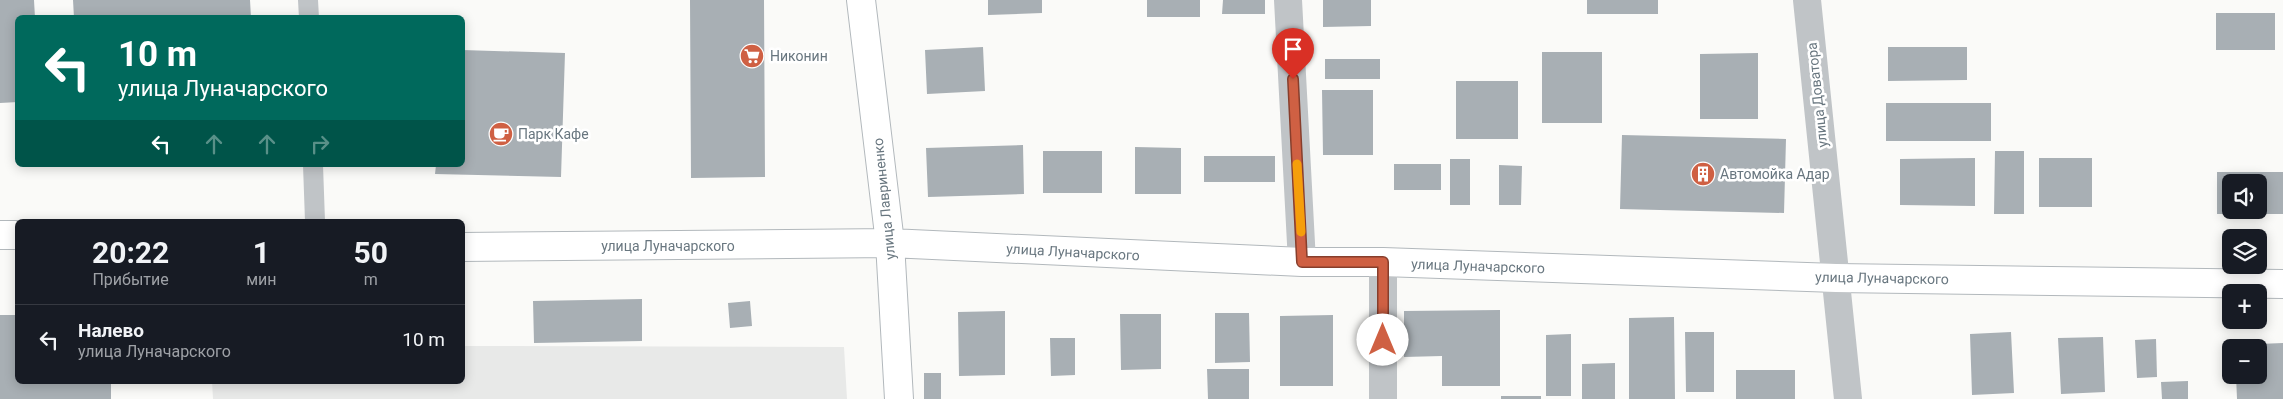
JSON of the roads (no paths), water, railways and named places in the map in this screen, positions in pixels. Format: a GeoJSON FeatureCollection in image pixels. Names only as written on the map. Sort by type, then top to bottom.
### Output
{"type":"FeatureCollection","features":[{"type":"Feature","properties":{"kind":"main road","name":"улица Лавриненко"},"geometry":{"type":"LineString","coordinates":[[861,0],[890,243],[899,399]]}},
{"type":"Feature","properties":{"kind":"main road"},"geometry":{"type":"LineString","coordinates":[[0,235],[15,236]]}},
{"type":"Feature","properties":{"kind":"main road","name":"улица Луначарского"},"geometry":{"type":"LineString","coordinates":[[465,247],[890,243],[1302,262],[1383,262],[1836,278],[2283,284]]}},
{"type":"Feature","properties":{"kind":"street"},"geometry":{"type":"LineString","coordinates":[[1288,0],[1302,262]]}},
{"type":"Feature","properties":{"kind":"street","name":"улица Доватора"},"geometry":{"type":"LineString","coordinates":[[1807,0],[1848,399]]}},
{"type":"Feature","properties":{"kind":"street"},"geometry":{"type":"LineString","coordinates":[[1383,262],[1384,399]]}},
{"type":"Feature","properties":{"kind":"lane"},"geometry":{"type":"LineString","coordinates":[[308,0],[308,15]]}},
{"type":"Feature","properties":{"kind":"lane"},"geometry":{"type":"LineString","coordinates":[[313,167],[315,219]]}},
{"type":"Feature","properties":{"kind":"place","name":"Никонин"},"geometry":{"type":"Point","coordinates":[752,56]}},
{"type":"Feature","properties":{"kind":"place","name":"Парк Кафе"},"geometry":{"type":"Point","coordinates":[501,134]}},
{"type":"Feature","properties":{"kind":"place","name":"Автомойка Адар"},"geometry":{"type":"Point","coordinates":[1703,174]}}]}
